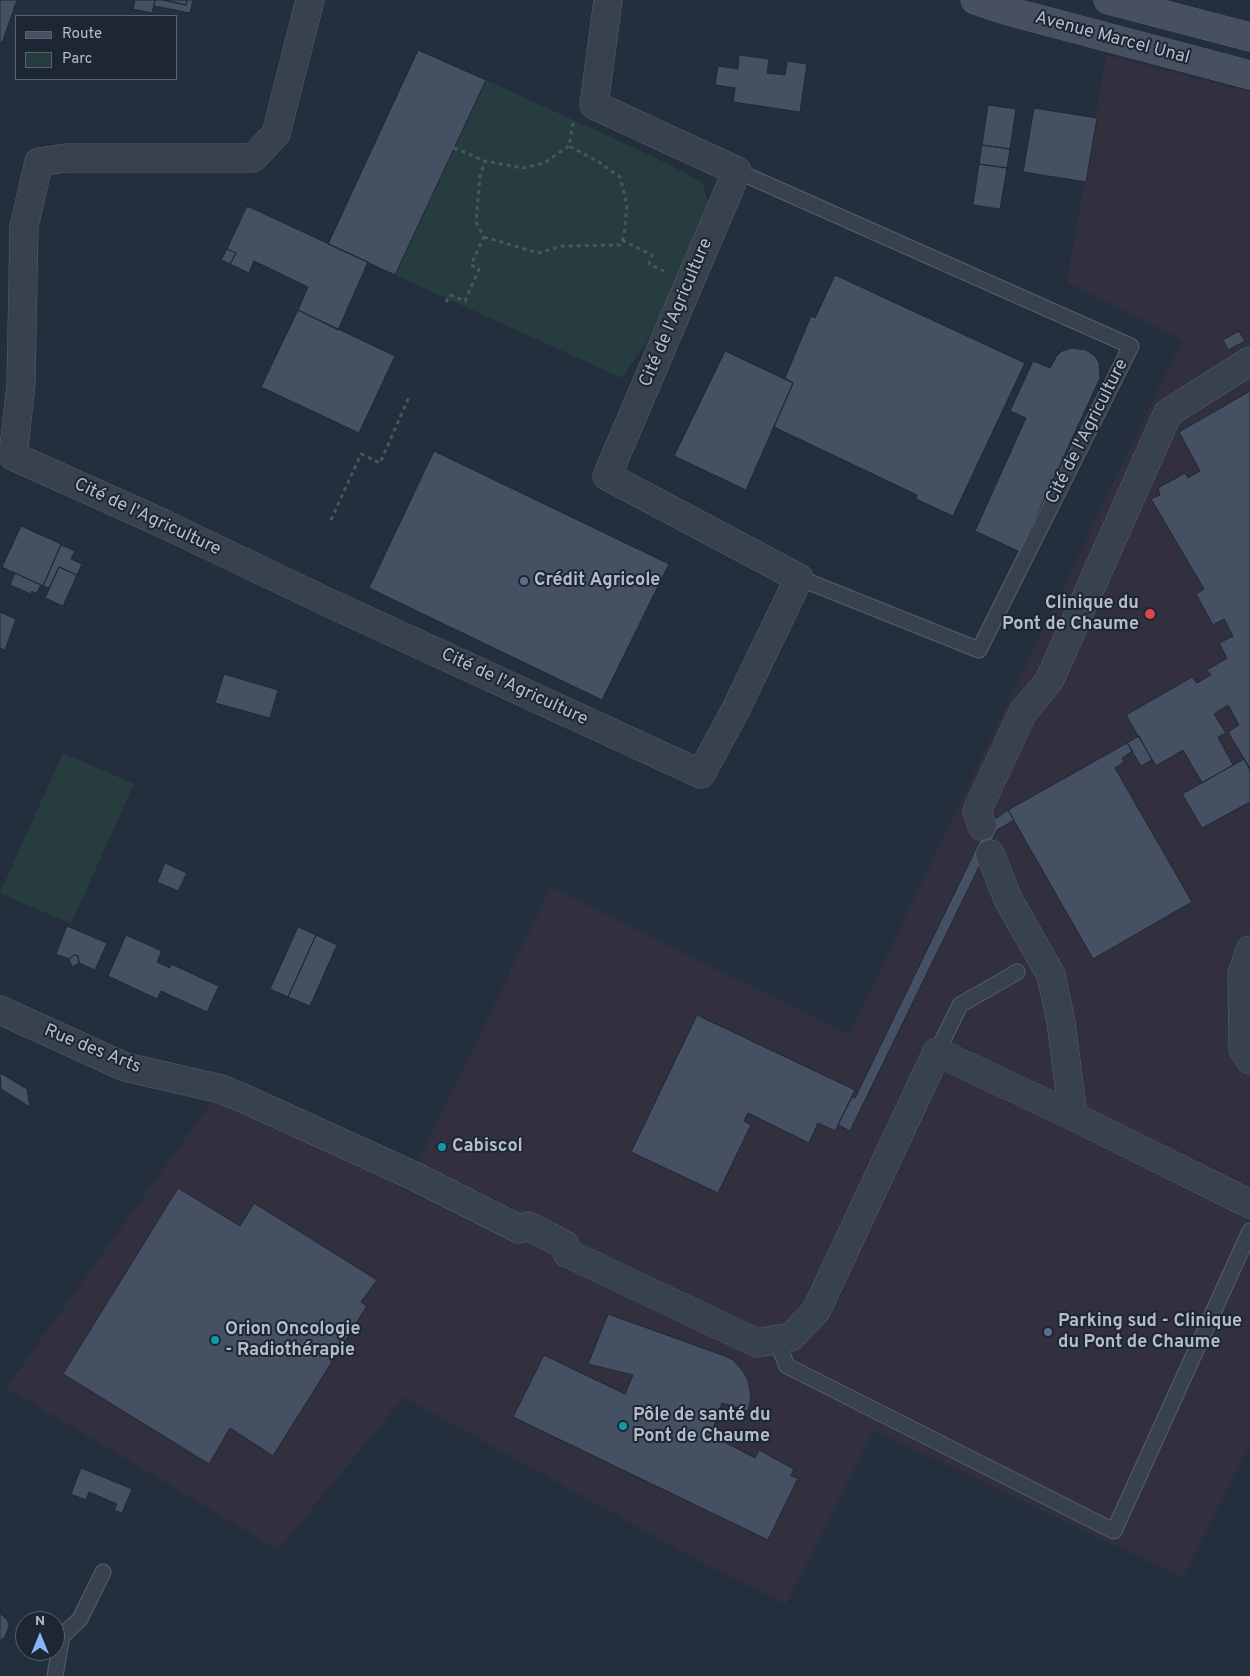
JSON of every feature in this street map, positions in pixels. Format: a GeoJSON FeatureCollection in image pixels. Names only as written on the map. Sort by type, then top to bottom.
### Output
{"type":"FeatureCollection","features":[{"type":"Feature","properties":{"kind":"main road","name":"Avenue Marcel Unal"},"geometry":{"type":"LineString","coordinates":[[976,0],[1008,12],[1250,75]]}},
{"type":"Feature","properties":{"kind":"main road","name":"Avenue Marcel Unal"},"geometry":{"type":"LineString","coordinates":[[1108,0],[1250,37]]}},
{"type":"Feature","properties":{"kind":"street","name":"Cité de l'Agriculture"},"geometry":{"type":"LineString","coordinates":[[310,0],[276,134],[253,158],[66,158],[39,162],[24,226],[21,385],[6,464],[162,523],[316,598],[701,774],[735,711],[798,578],[607,476],[737,171],[594,105],[608,0]]}},
{"type":"Feature","properties":{"kind":"street"},"geometry":{"type":"LineString","coordinates":[[1121,41],[1250,67]]}},
{"type":"Feature","properties":{"kind":"street"},"geometry":{"type":"LineString","coordinates":[[982,826],[977,811],[1023,712],[1049,681],[1168,413],[1250,361]]}},
{"type":"Feature","properties":{"kind":"street"},"geometry":{"type":"LineString","coordinates":[[990,854],[1008,900],[1051,975],[1061,1022],[1073,1116]]}},
{"type":"Feature","properties":{"kind":"street"},"geometry":{"type":"LineString","coordinates":[[1250,950],[1242,974],[1243,1049],[1250,1060]]}},
{"type":"Feature","properties":{"kind":"street","name":"Rue des Arts"},"geometry":{"type":"LineString","coordinates":[[0,1010],[125,1067],[221,1089],[412,1175],[519,1230],[528,1226],[565,1245],[566,1253],[757,1343],[776,1340]]}},
{"type":"Feature","properties":{"kind":"street"},"geometry":{"type":"LineString","coordinates":[[776,1340],[791,1337],[816,1310],[938,1052],[1073,1116],[1250,1204]]}},
{"type":"Feature","properties":{"kind":"lane","name":"Cité de l'Agriculture"},"geometry":{"type":"LineString","coordinates":[[737,171],[1131,346],[979,650],[798,578]]}},
{"type":"Feature","properties":{"kind":"lane"},"geometry":{"type":"LineString","coordinates":[[938,1052],[960,1005],[1017,972]]}},
{"type":"Feature","properties":{"kind":"lane"},"geometry":{"type":"LineString","coordinates":[[776,1340],[787,1366],[1114,1532],[1250,1231]]}},
{"type":"Feature","properties":{"kind":"lane"},"geometry":{"type":"LineString","coordinates":[[55,1676],[62,1636],[80,1619],[103,1572]]}},
{"type":"Feature","properties":{"kind":"path"},"geometry":{"type":"LineString","coordinates":[[454,148],[485,161],[523,168],[544,163],[569,146],[574,120]]}},
{"type":"Feature","properties":{"kind":"path"},"geometry":{"type":"LineString","coordinates":[[485,161],[480,176],[476,222],[484,237],[538,253],[562,246],[620,245],[624,236],[627,205],[620,177],[599,162],[569,146]]}},
{"type":"Feature","properties":{"kind":"path"},"geometry":{"type":"LineString","coordinates":[[446,302],[450,295],[465,301],[479,269],[471,265],[484,237]]}},
{"type":"Feature","properties":{"kind":"path"},"geometry":{"type":"LineString","coordinates":[[622,240],[652,255],[649,264],[689,283]]}},
{"type":"Feature","properties":{"kind":"path"},"geometry":{"type":"LineString","coordinates":[[331,520],[361,454],[380,463],[409,397]]}},
{"type":"Feature","properties":{"kind":"shaded area","name":"Clinique du Pont de Chaume"},"geometry":{"type":"Polygon","coordinates":[[[1106,55],[1250,92],[1250,1444],[1183,1578],[874,1430],[786,1604],[706,1565],[404,1397],[278,1550],[6,1388],[221,1089],[412,1175],[551,887],[849,1035],[1182,340],[1067,282],[1106,55]]]}},
{"type":"Feature","properties":{"kind":"green space"},"geometry":{"type":"Polygon","coordinates":[[[486,80],[654,157],[702,182],[708,202],[689,262],[645,345],[622,378],[395,275],[486,80]]]}},
{"type":"Feature","properties":{"kind":"green space"},"geometry":{"type":"Polygon","coordinates":[[[63,753],[134,784],[71,924],[0,893],[63,753]]]}},
{"type":"Feature","properties":{"kind":"building"},"geometry":{"type":"Polygon","coordinates":[[[0,0],[17,0],[2,43],[0,42],[0,0]]]}},
{"type":"Feature","properties":{"kind":"building"},"geometry":{"type":"Polygon","coordinates":[[[135,0],[155,0],[152,13],[133,9],[135,0]]]}},
{"type":"Feature","properties":{"kind":"building"},"geometry":{"type":"Polygon","coordinates":[[[155,0],[186,5],[187,0],[193,0],[190,13],[154,6],[155,0]]]}},
{"type":"Feature","properties":{"kind":"building"},"geometry":{"type":"Polygon","coordinates":[[[164,0],[187,0],[186,5],[164,0]]]}},
{"type":"Feature","properties":{"kind":"building"},"geometry":{"type":"Polygon","coordinates":[[[418,50],[486,80],[395,275],[328,244],[418,50]]]}},
{"type":"Feature","properties":{"kind":"building"},"geometry":{"type":"Polygon","coordinates":[[[739,55],[769,59],[767,73],[785,75],[787,61],[807,64],[800,112],[733,102],[735,88],[715,85],[718,66],[738,69],[739,55]]]}},
{"type":"Feature","properties":{"kind":"building"},"geometry":{"type":"Polygon","coordinates":[[[988,105],[1016,109],[1010,149],[982,145],[988,105]]]}},
{"type":"Feature","properties":{"kind":"building"},"geometry":{"type":"Polygon","coordinates":[[[1034,108],[1097,118],[1086,182],[1023,172],[1034,108]]]}},
{"type":"Feature","properties":{"kind":"building"},"geometry":{"type":"Polygon","coordinates":[[[982,145],[1010,149],[1007,168],[979,164],[982,145]]]}},
{"type":"Feature","properties":{"kind":"building"},"geometry":{"type":"Polygon","coordinates":[[[979,164],[1007,168],[1000,209],[973,205],[979,164]]]}},
{"type":"Feature","properties":{"kind":"building"},"geometry":{"type":"Polygon","coordinates":[[[247,206],[368,262],[338,330],[298,310],[308,287],[254,261],[249,273],[230,264],[236,253],[227,249],[247,206]]]}},
{"type":"Feature","properties":{"kind":"building"},"geometry":{"type":"Polygon","coordinates":[[[227,249],[236,253],[230,264],[221,260],[227,249]]]}},
{"type":"Feature","properties":{"kind":"building"},"geometry":{"type":"Polygon","coordinates":[[[835,275],[1025,363],[953,516],[916,499],[917,495],[774,427],[793,383],[785,378],[811,316],[815,318],[835,275]]]}},
{"type":"Feature","properties":{"kind":"building"},"geometry":{"type":"Polygon","coordinates":[[[298,310],[395,356],[359,433],[261,387],[298,310]]]}},
{"type":"Feature","properties":{"kind":"building"},"geometry":{"type":"Polygon","coordinates":[[[1239,331],[1245,341],[1228,350],[1223,340],[1239,331]]]}},
{"type":"Feature","properties":{"kind":"building"},"geometry":{"type":"Polygon","coordinates":[[[1072,348],[1086,350],[1095,356],[1099,363],[1100,378],[1020,552],[975,531],[1026,418],[1010,411],[1033,361],[1050,368],[1062,351],[1072,348]]]}},
{"type":"Feature","properties":{"kind":"building"},"geometry":{"type":"Polygon","coordinates":[[[725,351],[793,383],[746,490],[674,456],[725,351]]]}},
{"type":"Feature","properties":{"kind":"building"},"geometry":{"type":"Polygon","coordinates":[[[1250,391],[1250,766],[1228,732],[1239,725],[1228,705],[1214,714],[1226,733],[1218,737],[1233,765],[1202,783],[1183,750],[1156,766],[1126,715],[1192,677],[1197,683],[1211,675],[1207,670],[1227,658],[1219,643],[1233,636],[1224,619],[1213,625],[1196,594],[1204,589],[1151,499],[1160,495],[1158,488],[1185,473],[1188,478],[1200,471],[1179,432],[1250,391]]]}},
{"type":"Feature","properties":{"kind":"building"},"geometry":{"type":"Polygon","coordinates":[[[434,451],[669,564],[602,700],[369,588],[434,451]]]}},
{"type":"Feature","properties":{"kind":"building"},"geometry":{"type":"Polygon","coordinates":[[[21,526],[61,544],[43,586],[2,567],[21,526]]]}},
{"type":"Feature","properties":{"kind":"building"},"geometry":{"type":"Polygon","coordinates":[[[61,545],[75,551],[71,559],[82,564],[77,575],[59,567],[49,588],[43,586],[61,545]]]}},
{"type":"Feature","properties":{"kind":"building"},"geometry":{"type":"Polygon","coordinates":[[[59,567],[77,575],[63,606],[45,598],[59,567]]]}},
{"type":"Feature","properties":{"kind":"building"},"geometry":{"type":"Polygon","coordinates":[[[15,573],[41,585],[36,594],[32,591],[31,594],[10,585],[15,573]]]}},
{"type":"Feature","properties":{"kind":"building"},"geometry":{"type":"Polygon","coordinates":[[[0,612],[16,619],[5,650],[0,648],[0,612]]]}},
{"type":"Feature","properties":{"kind":"building"},"geometry":{"type":"Polygon","coordinates":[[[224,674],[278,690],[270,718],[215,703],[224,674]]]}},
{"type":"Feature","properties":{"kind":"building"},"geometry":{"type":"Polygon","coordinates":[[[1139,736],[1152,760],[1141,766],[1127,743],[1139,736]]]}},
{"type":"Feature","properties":{"kind":"building"},"geometry":{"type":"Polygon","coordinates":[[[1127,743],[1133,751],[1122,758],[1124,762],[1115,768],[1192,902],[1093,959],[1008,810],[1127,743]]]}},
{"type":"Feature","properties":{"kind":"building"},"geometry":{"type":"Polygon","coordinates":[[[1244,759],[1250,770],[1250,802],[1202,828],[1182,794],[1244,759]]]}},
{"type":"Feature","properties":{"kind":"building"},"geometry":{"type":"Polygon","coordinates":[[[1008,810],[1014,820],[997,830],[850,1131],[838,1125],[852,1097],[855,1098],[988,824],[1008,810]]]}},
{"type":"Feature","properties":{"kind":"building"},"geometry":{"type":"Polygon","coordinates":[[[165,863],[187,873],[178,891],[157,882],[165,863]]]}},
{"type":"Feature","properties":{"kind":"building"},"geometry":{"type":"Polygon","coordinates":[[[67,926],[107,943],[95,970],[79,963],[78,956],[74,955],[69,959],[56,954],[67,926]]]}},
{"type":"Feature","properties":{"kind":"building"},"geometry":{"type":"Polygon","coordinates":[[[298,927],[316,935],[288,997],[270,989],[298,927]]]}},
{"type":"Feature","properties":{"kind":"building"},"geometry":{"type":"Polygon","coordinates":[[[126,935],[162,951],[157,962],[170,968],[171,964],[219,986],[207,1012],[161,991],[157,999],[108,976],[126,935]]]}},
{"type":"Feature","properties":{"kind":"building"},"geometry":{"type":"Polygon","coordinates":[[[316,935],[337,945],[310,1006],[288,997],[316,935]]]}},
{"type":"Feature","properties":{"kind":"building"},"geometry":{"type":"Polygon","coordinates":[[[74,955],[78,956],[79,963],[72,967],[69,959],[74,955]]]}},
{"type":"Feature","properties":{"kind":"building"},"geometry":{"type":"Polygon","coordinates":[[[697,1015],[855,1090],[835,1131],[818,1123],[809,1143],[748,1113],[744,1121],[751,1125],[718,1193],[631,1152],[697,1015]]]}},
{"type":"Feature","properties":{"kind":"building"},"geometry":{"type":"Polygon","coordinates":[[[0,1073],[27,1089],[30,1107],[1,1089],[0,1073]]]}},
{"type":"Feature","properties":{"kind":"building","name":"Cabiscol"},"geometry":{"type":"Polygon","coordinates":[[[442,1139],[448,1142],[443,1155],[436,1152],[442,1139]]]}},
{"type":"Feature","properties":{"kind":"building","name":"Orion Oncologie - Radiothérapie"},"geometry":{"type":"Polygon","coordinates":[[[178,1188],[240,1226],[254,1203],[377,1280],[361,1302],[367,1306],[273,1456],[230,1428],[209,1464],[63,1374],[178,1188]]]}},
{"type":"Feature","properties":{"kind":"building","name":"Pôle de santé du Pont de Chaume"},"geometry":{"type":"Polygon","coordinates":[[[608,1314],[725,1356],[733,1360],[742,1370],[748,1380],[751,1397],[748,1411],[722,1403],[711,1435],[755,1458],[759,1450],[794,1469],[791,1476],[798,1478],[768,1540],[513,1417],[544,1355],[625,1394],[633,1375],[588,1364],[608,1314]]]}},
{"type":"Feature","properties":{"kind":"building"},"geometry":{"type":"Polygon","coordinates":[[[81,1468],[132,1489],[122,1513],[114,1510],[117,1504],[89,1492],[86,1500],[71,1494],[81,1468]]]}},
{"type":"Feature","properties":{"kind":"building"},"geometry":{"type":"Polygon","coordinates":[[[0,1613],[8,1621],[9,1626],[5,1637],[0,1641],[0,1613]]]}},
{"type":"Feature","properties":{"kind":"place","name":"Crédit Agricole"},"geometry":{"type":"Point","coordinates":[524,581]}},
{"type":"Feature","properties":{"kind":"place","name":"Clinique du Pont de Chaume"},"geometry":{"type":"Point","coordinates":[1150,614]}},
{"type":"Feature","properties":{"kind":"place","name":"Cabiscol"},"geometry":{"type":"Point","coordinates":[442,1147]}},
{"type":"Feature","properties":{"kind":"place","name":"Parking sud - Clinique du Pont de Chaume"},"geometry":{"type":"Point","coordinates":[1048,1332]}},
{"type":"Feature","properties":{"kind":"place","name":"Orion Oncologie - Radiothérapie"},"geometry":{"type":"Point","coordinates":[215,1340]}},
{"type":"Feature","properties":{"kind":"place","name":"Pôle de santé du Pont de Chaume"},"geometry":{"type":"Point","coordinates":[623,1426]}}]}
